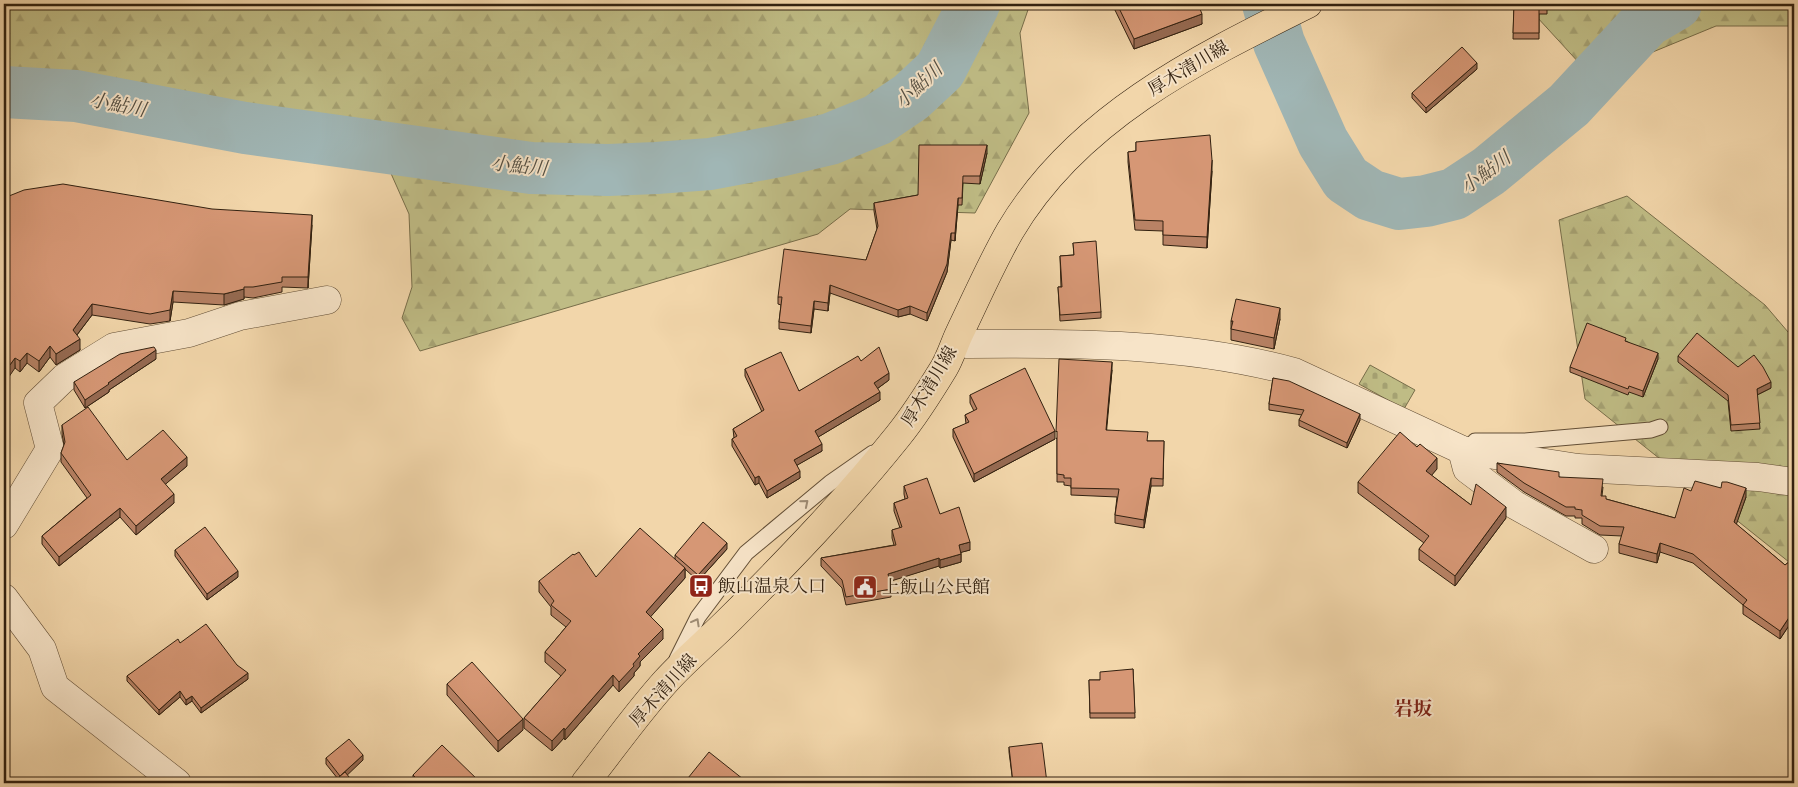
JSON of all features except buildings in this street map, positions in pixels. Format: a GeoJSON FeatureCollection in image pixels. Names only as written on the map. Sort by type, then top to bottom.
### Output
{"type":"FeatureCollection","features":[{"type":"Feature","properties":{"kind":"main road","name":"厚木清川線"},"geometry":{"type":"LineString","coordinates":[[585,783],[666,681],[782,567],[842,502],[899,434],[945,367],[995,258],[1010,231],[1025,208],[1074,150],[1099,127],[1124,108],[1220,48],[1308,4]]}},
{"type":"Feature","properties":{"kind":"street"},"geometry":{"type":"LineString","coordinates":[[4,525],[50,450],[38,403],[64,378],[114,347],[189,333],[240,316],[326,300]]}},
{"type":"Feature","properties":{"kind":"street"},"geometry":{"type":"LineString","coordinates":[[956,340],[968,344],[1075,344],[1164,348],[1270,366],[1294,372],[1462,450],[1578,468],[1758,477],[1794,482]]}},
{"type":"Feature","properties":{"kind":"street"},"geometry":{"type":"LineString","coordinates":[[1462,450],[1467,469],[1514,505],[1594,549]]}},
{"type":"Feature","properties":{"kind":"street"},"geometry":{"type":"LineString","coordinates":[[4,598],[42,649],[55,687],[177,783]]}},
{"type":"Feature","properties":{"kind":"lane"},"geometry":{"type":"LineString","coordinates":[[1462,450],[1470,441],[1525,440],[1651,430],[1660,427]]}},
{"type":"Feature","properties":{"kind":"lane"},"geometry":{"type":"LineString","coordinates":[[666,681],[698,618],[746,553],[830,483],[899,434]]}},
{"type":"Feature","properties":{"kind":"green space"},"geometry":{"type":"Polygon","coordinates":[[[4,4],[1030,4],[1020,33],[1029,113],[975,213],[850,209],[818,234],[420,351],[402,318],[412,287],[409,214],[389,169],[258,149],[201,108],[97,93],[4,89],[4,4]]]}},
{"type":"Feature","properties":{"kind":"green space"},"geometry":{"type":"Polygon","coordinates":[[[1525,4],[1794,4],[1794,26],[1716,26],[1592,77],[1525,4]]]}},
{"type":"Feature","properties":{"kind":"green space"},"geometry":{"type":"Polygon","coordinates":[[[1627,196],[1765,305],[1794,339],[1794,566],[1585,399],[1559,220],[1627,196]]]}},
{"type":"Feature","properties":{"kind":"green space"},"geometry":{"type":"Polygon","coordinates":[[[1370,365],[1415,390],[1404,409],[1359,384],[1370,365]]]}},
{"type":"Feature","properties":{"kind":"waterway","name":"小鮎川"},"geometry":{"type":"LineString","coordinates":[[4,92],[76,96],[245,128],[531,168],[608,170],[710,164],[830,139],[877,120],[911,97],[940,70],[974,4]]}},
{"type":"Feature","properties":{"kind":"waterway","name":"小鮎川"},"geometry":{"type":"LineString","coordinates":[[1268,4],[1279,43],[1323,142],[1346,179],[1370,195],[1399,204],[1426,201],[1454,194],[1489,171],[1569,105],[1647,21],[1676,4]]}},
{"type":"Feature","properties":{"kind":"place","name":"飯山温泉入口"},"geometry":{"type":"Point","coordinates":[701,586]}},
{"type":"Feature","properties":{"kind":"place","name":"上飯山公民館"},"geometry":{"type":"Point","coordinates":[865,587]}},
{"type":"Feature","properties":{"kind":"district","name":"岩坂"},"geometry":{"type":"Point","coordinates":[1413,708]}}]}
